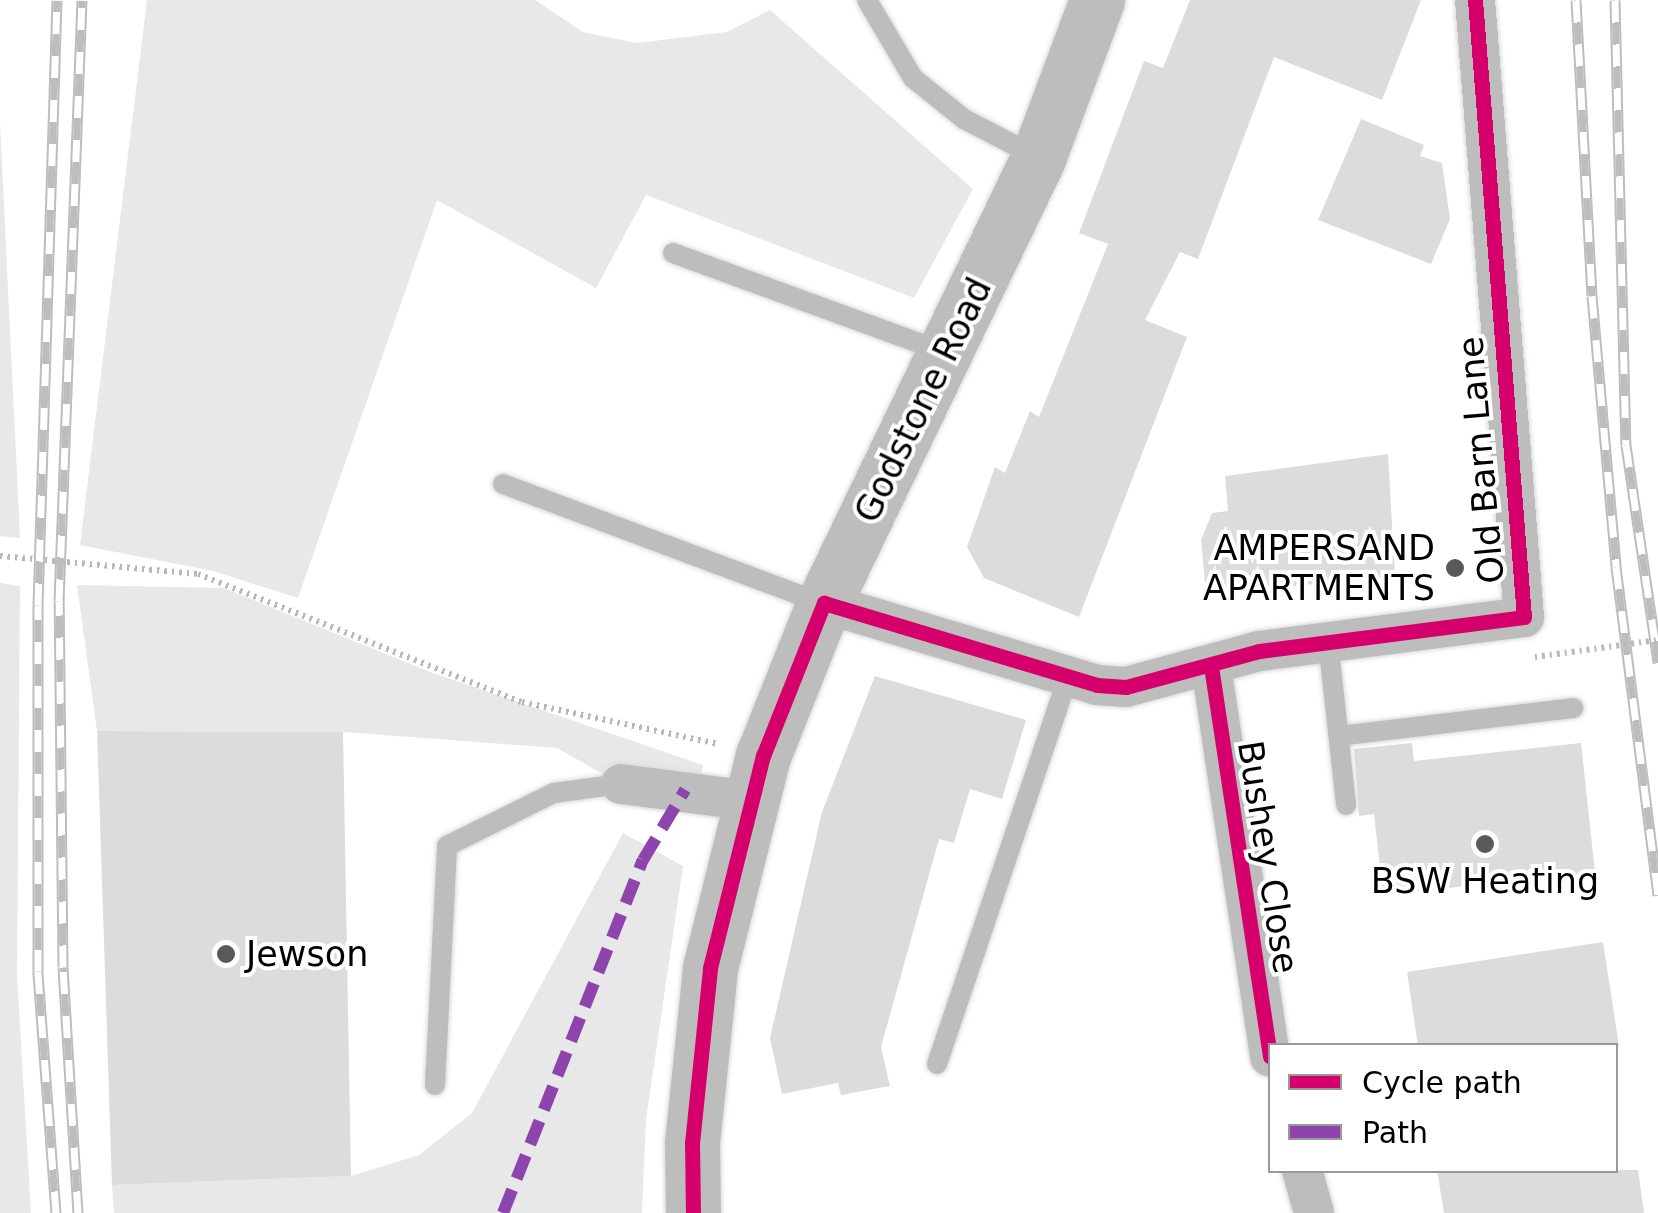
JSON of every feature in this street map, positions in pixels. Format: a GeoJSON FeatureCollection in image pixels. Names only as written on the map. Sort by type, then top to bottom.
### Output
{"type":"FeatureCollection","features":[{"type":"Feature","properties":{"kind":"highway","name":"Godstone Road"},"geometry":{"type":"LineString","coordinates":[[693,1213],[692,1142],[710,968],[757,779],[824,604],[1038,158],[1097,0]]}},
{"type":"Feature","properties":{"kind":"street","name":"Old Barn Lane"},"geometry":{"type":"LineString","coordinates":[[824,604],[1068,676],[1126,687],[1328,641],[1524,617],[1475,0]]}},
{"type":"Feature","properties":{"kind":"street","name":"Bushey Close"},"geometry":{"type":"LineString","coordinates":[[1211,666],[1268,1044]]}},
{"type":"Feature","properties":{"kind":"street"},"geometry":{"type":"LineString","coordinates":[[621,784],[757,779]]}},
{"type":"Feature","properties":{"kind":"street"},"geometry":{"type":"LineString","coordinates":[[1303,1173],[1314,1213]]}},
{"type":"Feature","properties":{"kind":"lane"},"geometry":{"type":"LineString","coordinates":[[868,0],[913,78],[964,118],[1038,158]]}},
{"type":"Feature","properties":{"kind":"lane"},"geometry":{"type":"LineString","coordinates":[[673,252],[947,354]]}},
{"type":"Feature","properties":{"kind":"lane"},"geometry":{"type":"LineString","coordinates":[[504,484],[824,604]]}},
{"type":"Feature","properties":{"kind":"lane"},"geometry":{"type":"LineString","coordinates":[[1328,641],[1346,805]]}},
{"type":"Feature","properties":{"kind":"lane"},"geometry":{"type":"LineString","coordinates":[[936,1064],[1068,676]]}},
{"type":"Feature","properties":{"kind":"lane"},"geometry":{"type":"LineString","coordinates":[[1339,736],[1573,708]]}},
{"type":"Feature","properties":{"kind":"lane"},"geometry":{"type":"LineString","coordinates":[[435,1084],[446,846],[554,794],[621,784]]}},
{"type":"Feature","properties":{"kind":"path"},"geometry":{"type":"LineString","coordinates":[[0,556],[198,574],[522,702],[672,730],[757,779]]}},
{"type":"Feature","properties":{"kind":"path"},"geometry":{"type":"LineString","coordinates":[[1534,658],[1658,640]]}},
{"type":"Feature","properties":{"kind":"shaded area"},"geometry":{"type":"Polygon","coordinates":[[[147,0],[535,0],[583,32],[637,43],[727,32],[770,10],[973,189],[914,298],[646,195],[596,288],[437,200],[298,598],[213,571],[80,545],[147,0]]]}},
{"type":"Feature","properties":{"kind":"shaded area"},"geometry":{"type":"Polygon","coordinates":[[[0,122],[20,538],[0,536],[0,122]]]}},
{"type":"Feature","properties":{"kind":"shaded area"},"geometry":{"type":"Polygon","coordinates":[[[0,583],[20,586],[17,975],[31,1213],[0,1213],[0,583]]]}},
{"type":"Feature","properties":{"kind":"shaded area"},"geometry":{"type":"Polygon","coordinates":[[[77,585],[224,588],[430,672],[703,765],[700,778],[610,778],[557,748],[343,732],[97,731],[77,585]]]}},
{"type":"Feature","properties":{"kind":"shaded area"},"geometry":{"type":"Polygon","coordinates":[[[623,833],[683,866],[646,1120],[642,1213],[114,1213],[112,1185],[351,1176],[419,1155],[472,1113],[623,833]]]}},
{"type":"Feature","properties":{"kind":"building"},"geometry":{"type":"Polygon","coordinates":[[[1190,0],[1421,0],[1382,100],[1274,57],[1198,259],[1180,252],[1145,320],[1187,337],[1079,617],[984,578],[967,547],[995,467],[1005,473],[1030,411],[1039,417],[1108,244],[1079,233],[1144,61],[1163,68],[1190,0]]]}},
{"type":"Feature","properties":{"kind":"building"},"geometry":{"type":"Polygon","coordinates":[[[1361,119],[1424,145],[1420,156],[1442,163],[1450,219],[1431,264],[1318,220],[1361,119]]]}},
{"type":"Feature","properties":{"kind":"building"},"geometry":{"type":"Polygon","coordinates":[[[1388,454],[1395,576],[1206,595],[1201,540],[1212,513],[1228,511],[1225,476],[1388,454]]]}},
{"type":"Feature","properties":{"kind":"building"},"geometry":{"type":"Polygon","coordinates":[[[875,676],[1026,720],[1002,799],[970,789],[954,843],[939,839],[881,1047],[890,1086],[841,1095],[838,1083],[782,1094],[770,1038],[822,812],[875,676]]]}},
{"type":"Feature","properties":{"kind":"building","name":"Jewson"},"geometry":{"type":"Polygon","coordinates":[[[97,731],[343,732],[351,1176],[112,1185],[97,731]]]}},
{"type":"Feature","properties":{"kind":"building","name":"BSW Heating"},"geometry":{"type":"Polygon","coordinates":[[[1412,743],[1414,761],[1581,743],[1595,872],[1383,895],[1374,814],[1359,816],[1354,749],[1412,743]]]}},
{"type":"Feature","properties":{"kind":"building"},"geometry":{"type":"Polygon","coordinates":[[[1603,942],[1619,1046],[1418,1043],[1407,972],[1603,942]]]}},
{"type":"Feature","properties":{"kind":"building"},"geometry":{"type":"Polygon","coordinates":[[[1638,1170],[1644,1213],[1444,1213],[1437,1173],[1638,1170]]]}},
{"type":"Feature","properties":{"kind":"railway"},"geometry":{"type":"LineString","coordinates":[[56,1213],[38,971],[38,605],[57,0]]}},
{"type":"Feature","properties":{"kind":"railway"},"geometry":{"type":"LineString","coordinates":[[78,1213],[63,967],[59,601],[82,0]]}},
{"type":"Feature","properties":{"kind":"railway"},"geometry":{"type":"LineString","coordinates":[[1576,0],[1592,296],[1616,567],[1658,895]]}},
{"type":"Feature","properties":{"kind":"railway"},"geometry":{"type":"LineString","coordinates":[[1615,0],[1626,445],[1658,663]]}},
{"type":"Feature","properties":{"kind":"marked path"},"geometry":{"type":"LineString","coordinates":[[503,1213],[643,860],[685,790]]}},
{"type":"Feature","properties":{"kind":"cycle path"},"geometry":{"type":"LineString","coordinates":[[693,1213],[692,1143],[710,968],[763,756],[824,603],[1097,685],[1126,687],[1259,651],[1524,617],[1475,0]]}},
{"type":"Feature","properties":{"kind":"cycle path"},"geometry":{"type":"LineString","coordinates":[[1211,666],[1268,1044]]}},
{"type":"Feature","properties":{"kind":"place","name":"AMPERSAND APARTMENTS"},"geometry":{"type":"Point","coordinates":[1455,568]}},
{"type":"Feature","properties":{"kind":"place","name":"BSW Heating"},"geometry":{"type":"Point","coordinates":[1485,844]}},
{"type":"Feature","properties":{"kind":"place","name":"Jewson"},"geometry":{"type":"Point","coordinates":[226,954]}}]}
